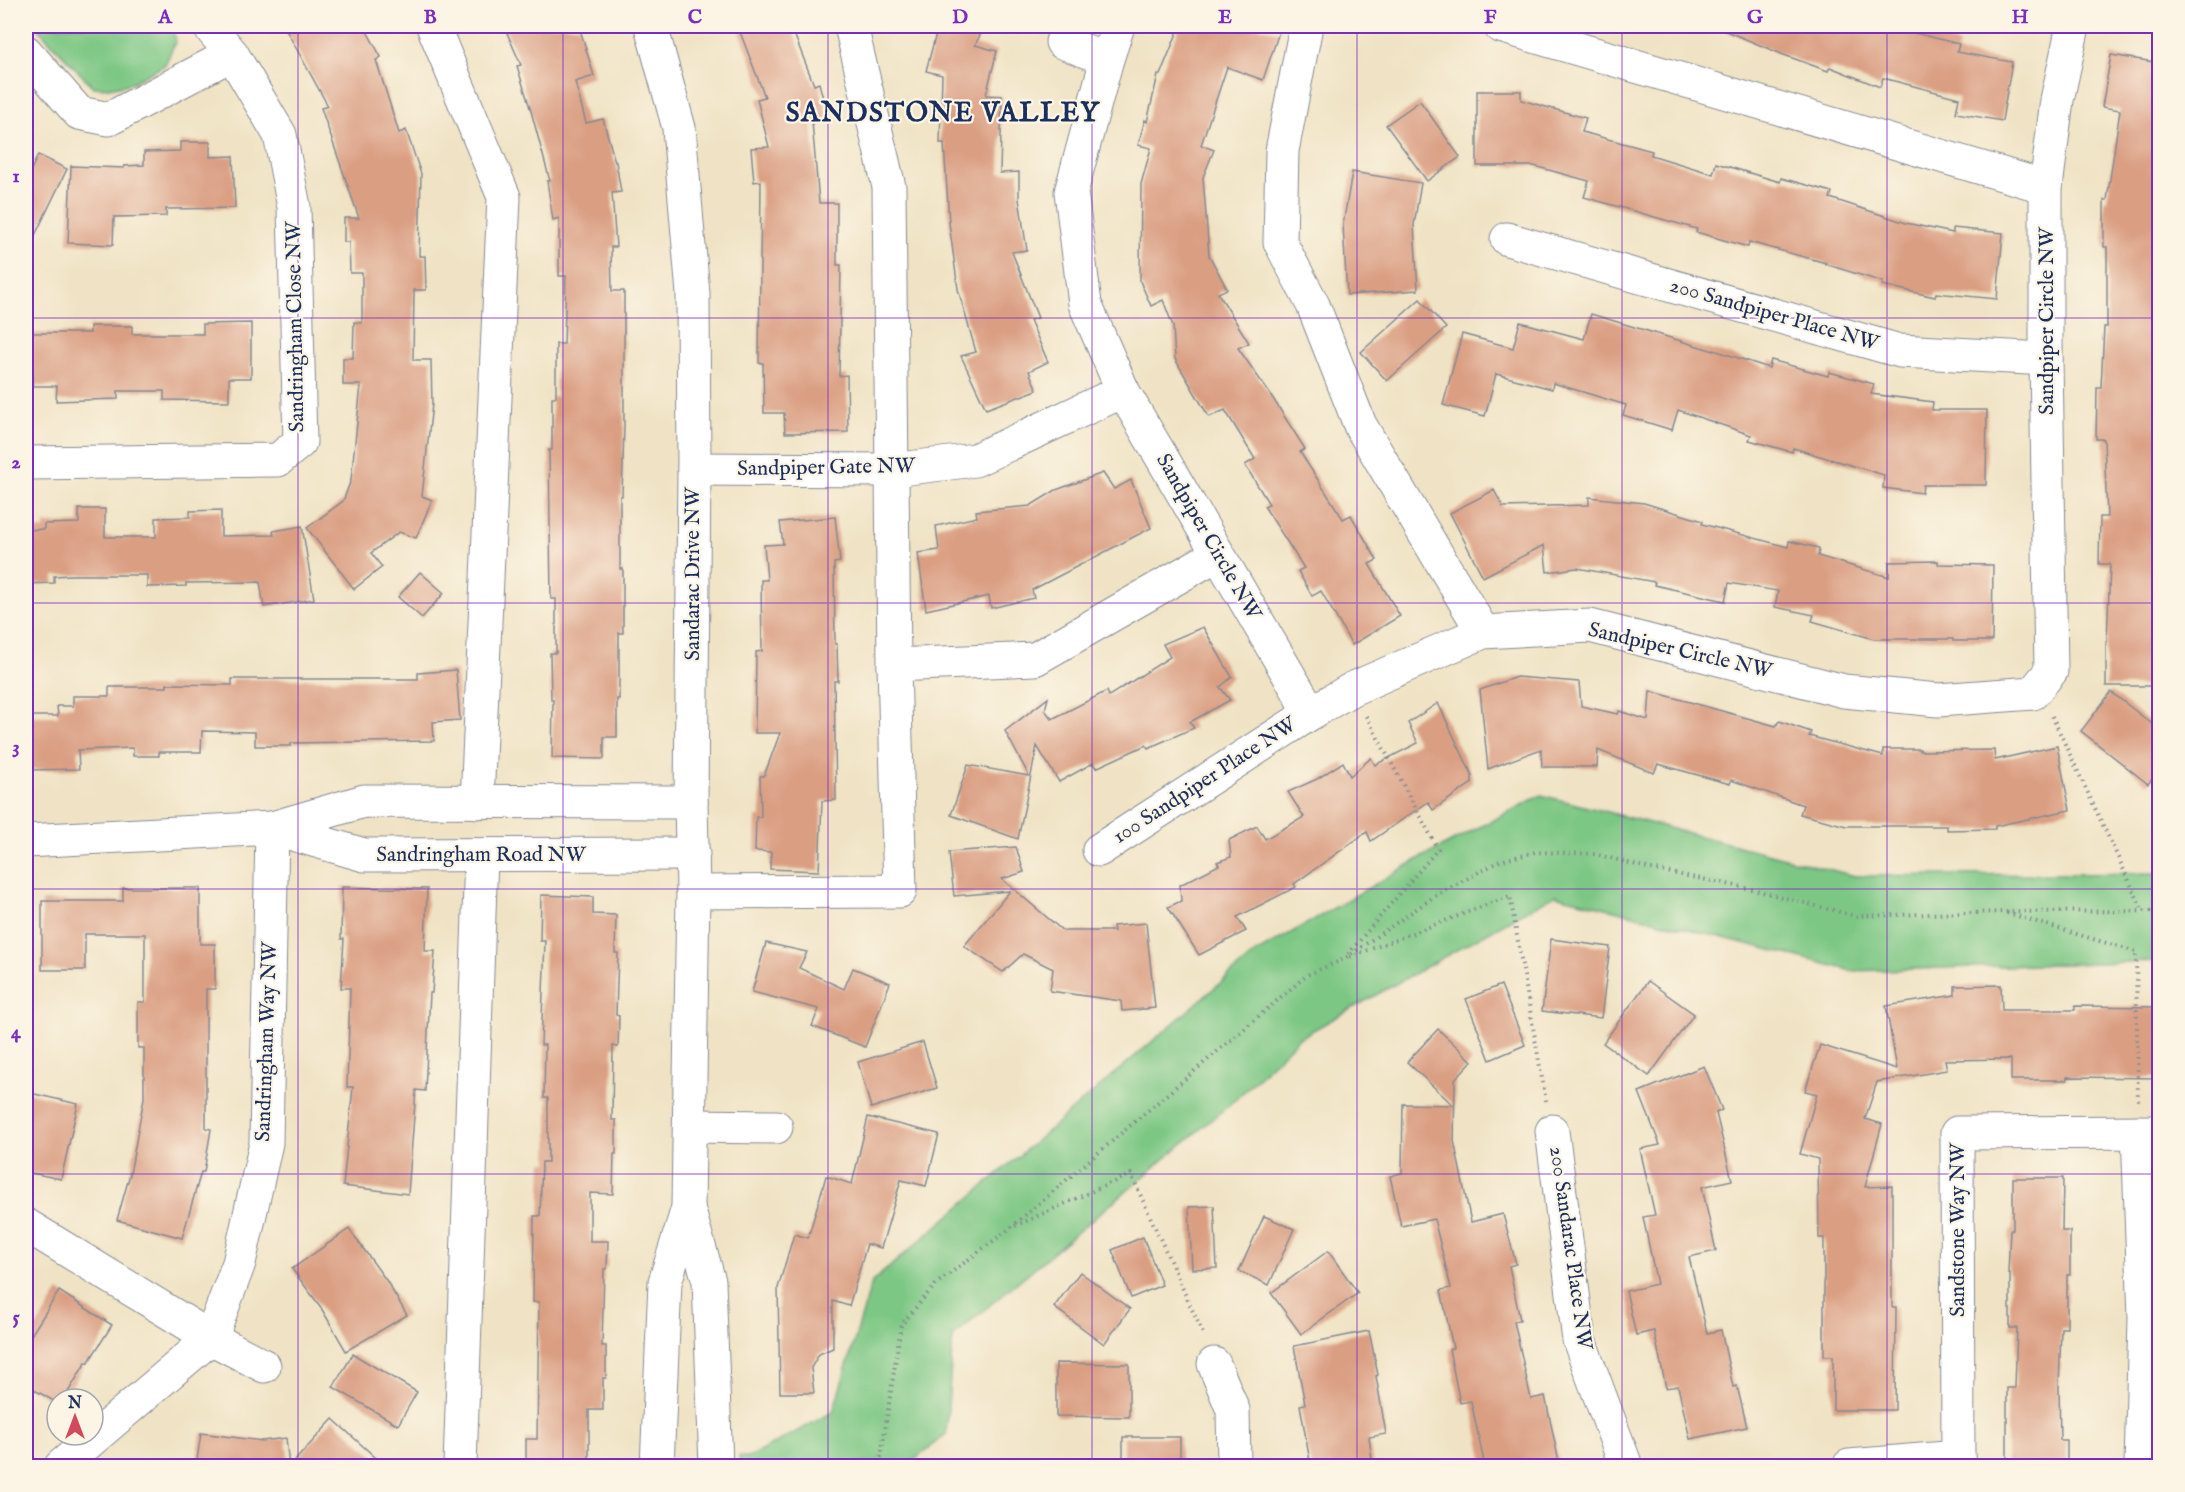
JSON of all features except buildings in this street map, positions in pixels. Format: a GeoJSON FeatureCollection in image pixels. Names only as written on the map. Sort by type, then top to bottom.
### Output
{"type":"FeatureCollection","features":[{"type":"Feature","properties":{"kind":"street","name":"Sandringham Close NW"},"geometry":{"type":"LineString","coordinates":[[26,463],[279,460],[300,442],[294,207],[280,135],[232,54],[209,26]]}},
{"type":"Feature","properties":{"kind":"street"},"geometry":{"type":"LineString","coordinates":[[433,26],[504,197],[477,802]]}},
{"type":"Feature","properties":{"kind":"street","name":"Sandarac Drive NW"},"geometry":{"type":"LineString","coordinates":[[651,26],[679,128],[693,294],[694,469],[691,802],[693,892],[688,1208],[665,1282],[657,1467]]}},
{"type":"Feature","properties":{"kind":"street"},"geometry":{"type":"LineString","coordinates":[[693,892],[900,891],[894,665],[890,187],[851,26]]}},
{"type":"Feature","properties":{"kind":"street","name":"Sandpiper Circle NW"},"geometry":{"type":"LineString","coordinates":[[1118,26],[1071,192],[1085,304],[1124,391],[1311,713],[1352,689],[1483,632],[1590,626],[1844,692],[1938,700],[2033,693],[2052,671],[2046,358],[2046,187],[2057,100],[2073,26]]}},
{"type":"Feature","properties":{"kind":"street"},"geometry":{"type":"LineString","coordinates":[[1306,26],[1282,151],[1280,242],[1313,305],[1360,425],[1483,632]]}},
{"type":"Feature","properties":{"kind":"street"},"geometry":{"type":"LineString","coordinates":[[1500,26],[2046,187]]}},
{"type":"Feature","properties":{"kind":"street"},"geometry":{"type":"LineString","coordinates":[[1062,42],[1107,59]]}},
{"type":"Feature","properties":{"kind":"street"},"geometry":{"type":"LineString","coordinates":[[26,52],[79,113],[110,118],[232,54]]}},
{"type":"Feature","properties":{"kind":"street","name":"200 Sandpiper Place NW"},"geometry":{"type":"LineString","coordinates":[[1507,239],[1900,351],[2046,358]]}},
{"type":"Feature","properties":{"kind":"street","name":"Sandpiper Gate NW"},"geometry":{"type":"LineString","coordinates":[[694,469],[892,470],[975,460],[1032,436],[1124,391]]}},
{"type":"Feature","properties":{"kind":"street"},"geometry":{"type":"LineString","coordinates":[[894,665],[1035,659],[1218,554]]}},
{"type":"Feature","properties":{"kind":"street","name":"100 Sandpiper Place NW"},"geometry":{"type":"LineString","coordinates":[[1099,850],[1311,713]]}},
{"type":"Feature","properties":{"kind":"street","name":"Sandringham Road NW"},"geometry":{"type":"LineString","coordinates":[[26,842],[272,828],[364,801],[691,802]]}},
{"type":"Feature","properties":{"kind":"street","name":"Sandringham Road NW"},"geometry":{"type":"LineString","coordinates":[[272,828],[364,855],[693,854]]}},
{"type":"Feature","properties":{"kind":"street","name":"Sandringham Way NW"},"geometry":{"type":"LineString","coordinates":[[61,1467],[211,1338],[239,1263],[266,1143],[272,828]]}},
{"type":"Feature","properties":{"kind":"street"},"geometry":{"type":"LineString","coordinates":[[460,1467],[482,856]]}},
{"type":"Feature","properties":{"kind":"street"},"geometry":{"type":"LineString","coordinates":[[690,1126],[776,1127]]}},
{"type":"Feature","properties":{"kind":"street","name":"200 Sandarac Place NW"},"geometry":{"type":"LineString","coordinates":[[1552,1131],[1579,1341],[1626,1467]]}},
{"type":"Feature","properties":{"kind":"street"},"geometry":{"type":"LineString","coordinates":[[2141,1467],[2152,1318],[2149,1132]]}},
{"type":"Feature","properties":{"kind":"street","name":"Sandstone Way NW"},"geometry":{"type":"LineString","coordinates":[[1958,1462],[1957,1133],[2149,1132]]}},
{"type":"Feature","properties":{"kind":"street","name":"Sandarac Drive NW"},"geometry":{"type":"LineString","coordinates":[[688,1208],[709,1281],[716,1467]]}},
{"type":"Feature","properties":{"kind":"street"},"geometry":{"type":"LineString","coordinates":[[26,1225],[211,1338],[264,1366]]}},
{"type":"Feature","properties":{"kind":"street"},"geometry":{"type":"LineString","coordinates":[[1214,1364],[1233,1410],[1234,1467]]}},
{"type":"Feature","properties":{"kind":"street"},"geometry":{"type":"LineString","coordinates":[[1849,1467],[1958,1462]]}},
{"type":"Feature","properties":{"kind":"path"},"geometry":{"type":"LineString","coordinates":[[1344,959],[1438,849],[1352,689]]}},
{"type":"Feature","properties":{"kind":"path"},"geometry":{"type":"LineString","coordinates":[[2033,693],[2052,715],[2143,911]]}},
{"type":"Feature","properties":{"kind":"path"},"geometry":{"type":"LineString","coordinates":[[1344,959],[1438,894],[1500,861],[1535,852],[1595,854],[1651,869],[1747,888],[1855,916],[2160,911]]}},
{"type":"Feature","properties":{"kind":"path"},"geometry":{"type":"LineString","coordinates":[[872,1467],[881,1456],[901,1325],[936,1284],[1009,1229],[1307,975],[1510,896],[1552,1131]]}},
{"type":"Feature","properties":{"kind":"path"},"geometry":{"type":"LineString","coordinates":[[2003,912],[2136,952],[2149,1132]]}},
{"type":"Feature","properties":{"kind":"path"},"geometry":{"type":"LineString","coordinates":[[1009,1229],[1131,1174],[1209,1347],[1214,1364]]}},
{"type":"Feature","properties":{"kind":"green space"},"geometry":{"type":"Polygon","coordinates":[[[35,26],[171,26],[176,40],[165,65],[129,84],[109,88],[93,87],[35,26]]]}},
{"type":"Feature","properties":{"kind":"green space"},"geometry":{"type":"Polygon","coordinates":[[[1541,795],[1855,876],[2159,873],[2159,961],[1853,971],[1555,895],[1299,1038],[1235,1100],[953,1336],[946,1434],[907,1466],[740,1466],[739,1456],[748,1458],[833,1412],[872,1282],[1254,954],[1424,856],[1541,795]]]}},
{"type":"Feature","properties":{"kind":"district","name":"SANDSTONE VALLEY"},"geometry":{"type":"Point","coordinates":[943,114]}}]}
